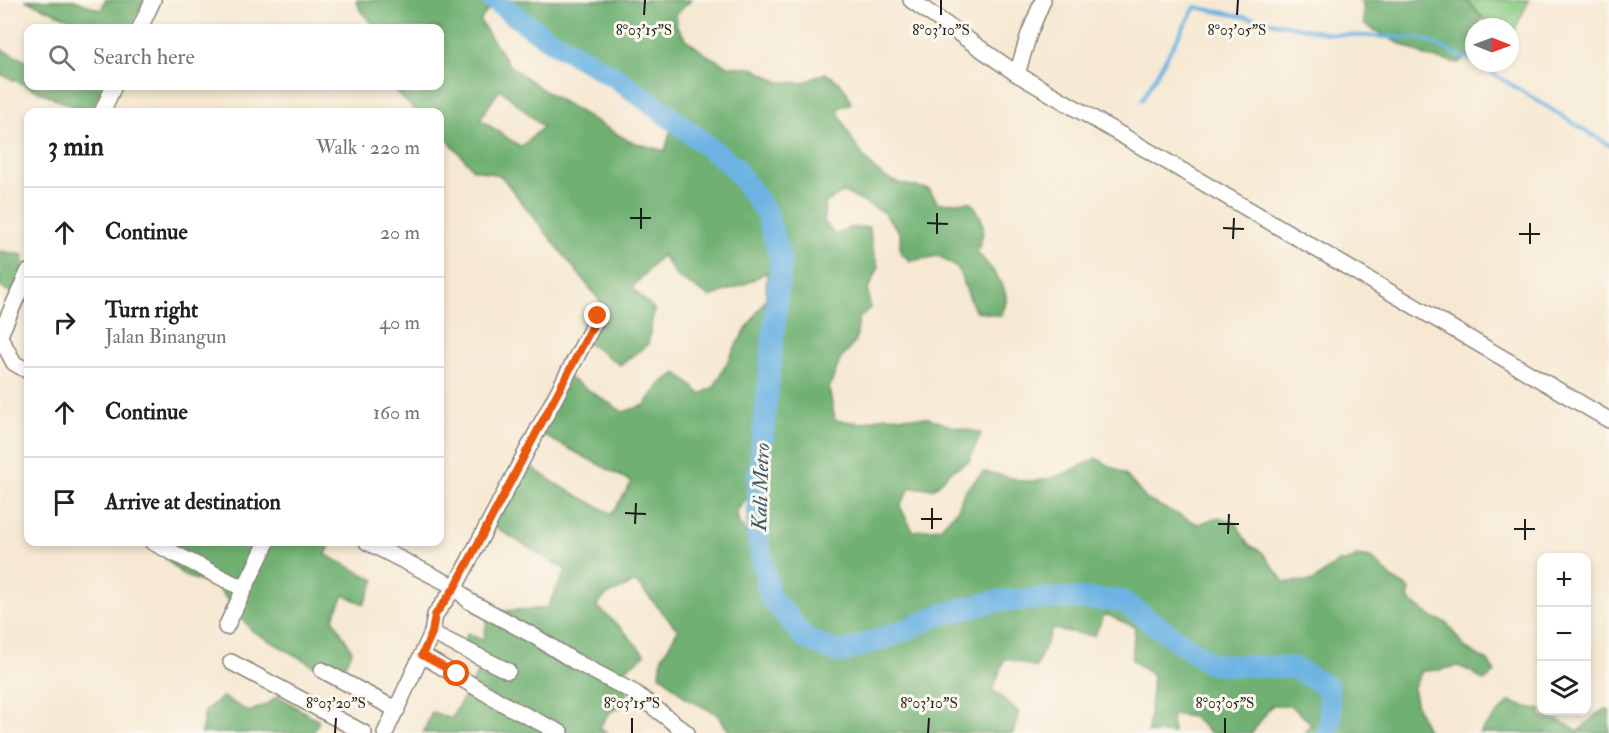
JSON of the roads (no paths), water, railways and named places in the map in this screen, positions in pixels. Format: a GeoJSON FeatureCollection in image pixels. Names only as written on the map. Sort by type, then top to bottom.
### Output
{"type":"FeatureCollection","features":[{"type":"Feature","properties":{"kind":"street"},"geometry":{"type":"LineString","coordinates":[[142,24],[153,0]]}},
{"type":"Feature","properties":{"kind":"street"},"geometry":{"type":"LineString","coordinates":[[911,0],[1017,75],[1609,420]]}},
{"type":"Feature","properties":{"kind":"street"},"geometry":{"type":"LineString","coordinates":[[1017,75],[1029,34],[1043,0]]}},
{"type":"Feature","properties":{"kind":"street"},"geometry":{"type":"LineString","coordinates":[[104,108],[112,90]]}},
{"type":"Feature","properties":{"kind":"street"},"geometry":{"type":"LineString","coordinates":[[24,281],[0,336],[14,363],[24,369]]}},
{"type":"Feature","properties":{"kind":"street"},"geometry":{"type":"LineString","coordinates":[[385,733],[432,633],[435,615],[455,587],[598,316]]}},
{"type":"Feature","properties":{"kind":"street"},"geometry":{"type":"LineString","coordinates":[[160,546],[244,589]]}},
{"type":"Feature","properties":{"kind":"street"},"geometry":{"type":"LineString","coordinates":[[226,627],[265,546]]}},
{"type":"Feature","properties":{"kind":"street"},"geometry":{"type":"LineString","coordinates":[[375,546],[455,587],[469,601],[534,636],[574,662],[635,693],[687,733]]}},
{"type":"Feature","properties":{"kind":"street"},"geometry":{"type":"LineString","coordinates":[[432,633],[508,670]]}},
{"type":"Feature","properties":{"kind":"street"},"geometry":{"type":"LineString","coordinates":[[422,655],[508,707],[561,733]]}},
{"type":"Feature","properties":{"kind":"street"},"geometry":{"type":"LineString","coordinates":[[231,662],[364,733]]}},
{"type":"Feature","properties":{"kind":"street"},"geometry":{"type":"LineString","coordinates":[[322,670],[397,710]]}},
{"type":"Feature","properties":{"kind":"waterway","name":"Kali Metro"},"geometry":{"type":"LineString","coordinates":[[493,0],[548,39],[618,79],[674,120],[734,167],[767,214],[781,261],[758,483],[757,534],[770,597],[805,638],[839,653],[893,635],[940,615],[996,601],[1068,598],[1122,601],[1211,664],[1294,668],[1328,687],[1331,719],[1328,733]]}},
{"type":"Feature","properties":{"kind":"waterway"},"geometry":{"type":"LineString","coordinates":[[1142,100],[1195,7],[1331,34],[1423,39],[1465,58]]}},
{"type":"Feature","properties":{"kind":"waterway"},"geometry":{"type":"LineString","coordinates":[[1491,72],[1609,145]]}}]}
